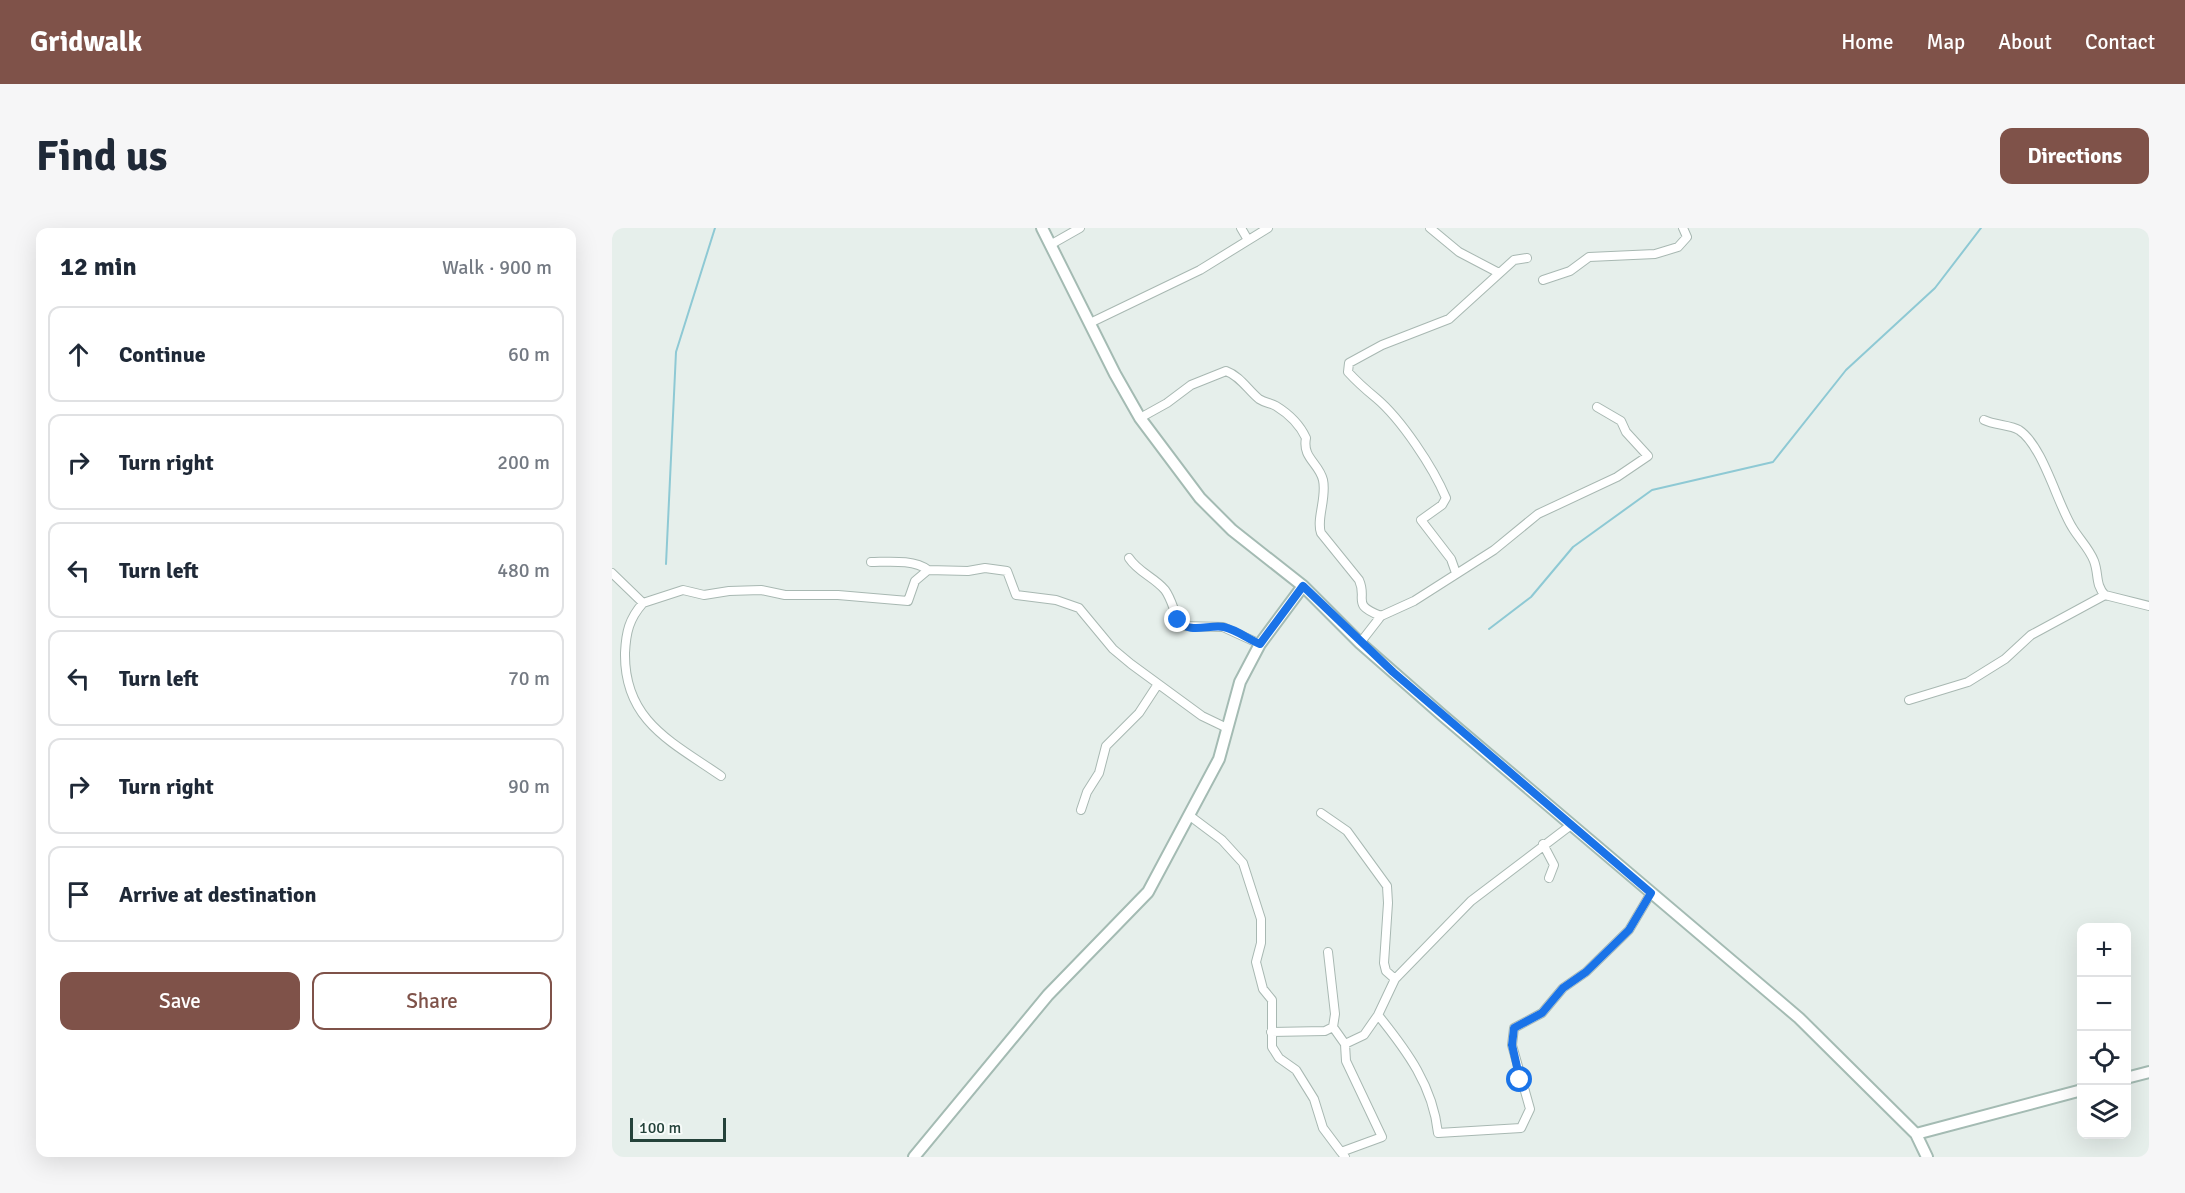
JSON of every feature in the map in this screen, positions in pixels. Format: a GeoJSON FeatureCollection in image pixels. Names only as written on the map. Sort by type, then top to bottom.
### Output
{"type":"FeatureCollection","features":[{"type":"Feature","properties":{"kind":"main road"},"geometry":{"type":"LineString","coordinates":[[1042,228],[1140,418],[1200,498],[1232,530],[1303,586],[1360,643],[1799,1018],[1916,1134],[1928,1157]]}},
{"type":"Feature","properties":{"kind":"main road"},"geometry":{"type":"LineString","coordinates":[[914,1157],[1048,994],[1148,892],[1219,759],[1240,682],[1260,644],[1303,586]]}},
{"type":"Feature","properties":{"kind":"main road"},"geometry":{"type":"LineString","coordinates":[[2131,1077],[2149,1072]]}},
{"type":"Feature","properties":{"kind":"main road"},"geometry":{"type":"LineString","coordinates":[[1916,1134],[2077,1091]]}},
{"type":"Feature","properties":{"kind":"street"},"geometry":{"type":"LineString","coordinates":[[1050,244],[1080,228]]}},
{"type":"Feature","properties":{"kind":"street"},"geometry":{"type":"LineString","coordinates":[[1241,228],[1248,240]]}},
{"type":"Feature","properties":{"kind":"street"},"geometry":{"type":"LineString","coordinates":[[1090,323],[1200,270],[1268,228]]}},
{"type":"Feature","properties":{"kind":"street"},"geometry":{"type":"LineString","coordinates":[[1430,228],[1459,252],[1499,273]]}},
{"type":"Feature","properties":{"kind":"street"},"geometry":{"type":"LineString","coordinates":[[1543,280],[1570,271],[1589,257],[1655,254],[1678,247],[1687,237],[1683,228]]}},
{"type":"Feature","properties":{"kind":"street"},"geometry":{"type":"LineString","coordinates":[[1456,573],[1451,559],[1421,520],[1442,505],[1446,498],[1437,477],[1413,441],[1375,397],[1365,392],[1348,372],[1349,363],[1382,345],[1449,319],[1515,260],[1527,258]]}},
{"type":"Feature","properties":{"kind":"street"},"geometry":{"type":"LineString","coordinates":[[1140,418],[1167,404],[1191,385],[1226,371],[1232,373],[1257,398],[1275,405],[1296,422],[1306,438],[1304,449],[1322,476],[1325,496],[1319,526],[1321,533],[1359,580],[1362,588],[1360,600],[1364,607],[1382,615]]}},
{"type":"Feature","properties":{"kind":"street"},"geometry":{"type":"LineString","coordinates":[[1360,643],[1382,615],[1414,601],[1494,550],[1538,514],[1617,477],[1648,456],[1626,432],[1621,421],[1597,407]]}},
{"type":"Feature","properties":{"kind":"street"},"geometry":{"type":"LineString","coordinates":[[1984,420],[2019,430],[2032,445],[2060,497],[2072,528],[2081,536],[2095,562],[2098,588],[2105,595],[2149,606]]}},
{"type":"Feature","properties":{"kind":"street"},"geometry":{"type":"LineString","coordinates":[[1129,558],[1134,566],[1150,575],[1168,593],[1182,626],[1223,627],[1260,644]]}},
{"type":"Feature","properties":{"kind":"street"},"geometry":{"type":"LineString","coordinates":[[871,562],[909,563],[923,566],[928,570],[968,571],[985,568],[1007,571],[1016,596],[1056,600],[1079,608],[1113,649],[1202,716],[1227,728]]}},
{"type":"Feature","properties":{"kind":"street"},"geometry":{"type":"LineString","coordinates":[[722,776],[663,736],[638,710],[626,675],[625,646],[630,620],[643,603],[683,590],[704,595],[729,591],[761,590],[785,596],[838,595],[908,601],[915,581],[928,570]]}},
{"type":"Feature","properties":{"kind":"street"},"geometry":{"type":"LineString","coordinates":[[612,573],[643,603]]}},
{"type":"Feature","properties":{"kind":"street"},"geometry":{"type":"LineString","coordinates":[[1908,700],[1968,682],[2005,659],[2031,635],[2105,595]]}},
{"type":"Feature","properties":{"kind":"street"},"geometry":{"type":"LineString","coordinates":[[1081,810],[1087,792],[1099,772],[1106,746],[1139,712],[1158,684]]}},
{"type":"Feature","properties":{"kind":"street"},"geometry":{"type":"LineString","coordinates":[[1321,813],[1347,831],[1387,886],[1384,963],[1386,971],[1395,979]]}},
{"type":"Feature","properties":{"kind":"street"},"geometry":{"type":"LineString","coordinates":[[1190,816],[1222,840],[1244,863],[1262,919],[1261,943],[1256,962],[1263,989],[1272,1000],[1270,1032],[1275,1053],[1296,1070],[1314,1099],[1323,1128],[1343,1155],[1382,1137],[1346,1061],[1345,1044],[1333,1027],[1335,1014],[1328,952]]}},
{"type":"Feature","properties":{"kind":"street"},"geometry":{"type":"LineString","coordinates":[[1345,1044],[1364,1035],[1378,1015],[1395,979],[1471,902],[1571,825]]}},
{"type":"Feature","properties":{"kind":"street"},"geometry":{"type":"LineString","coordinates":[[1544,844],[1554,865],[1549,878]]}},
{"type":"Feature","properties":{"kind":"street"},"geometry":{"type":"LineString","coordinates":[[1378,1015],[1410,1056],[1435,1109],[1438,1133],[1493,1132],[1521,1128],[1530,1109],[1512,1045],[1514,1028],[1542,1013],[1563,988],[1586,972],[1629,930],[1651,893]]}},
{"type":"Feature","properties":{"kind":"street"},"geometry":{"type":"LineString","coordinates":[[1270,1032],[1325,1031],[1333,1027]]}},
{"type":"Feature","properties":{"kind":"waterway"},"geometry":{"type":"LineString","coordinates":[[666,564],[676,352],[715,228]]}},
{"type":"Feature","properties":{"kind":"waterway"},"geometry":{"type":"LineString","coordinates":[[1489,629],[1531,597],[1573,547],[1652,490],[1773,462],[1846,370],[1935,288],[1981,228]]}},
{"type":"Feature","properties":{"kind":"route"},"geometry":{"type":"LineString","coordinates":[[1178,620],[1182,626],[1190,628],[1223,627],[1234,630],[1260,644],[1303,586],[1360,643],[1651,893],[1629,930],[1586,972],[1563,988],[1554,1002],[1542,1013],[1514,1028],[1512,1045],[1520,1080]]}}]}
